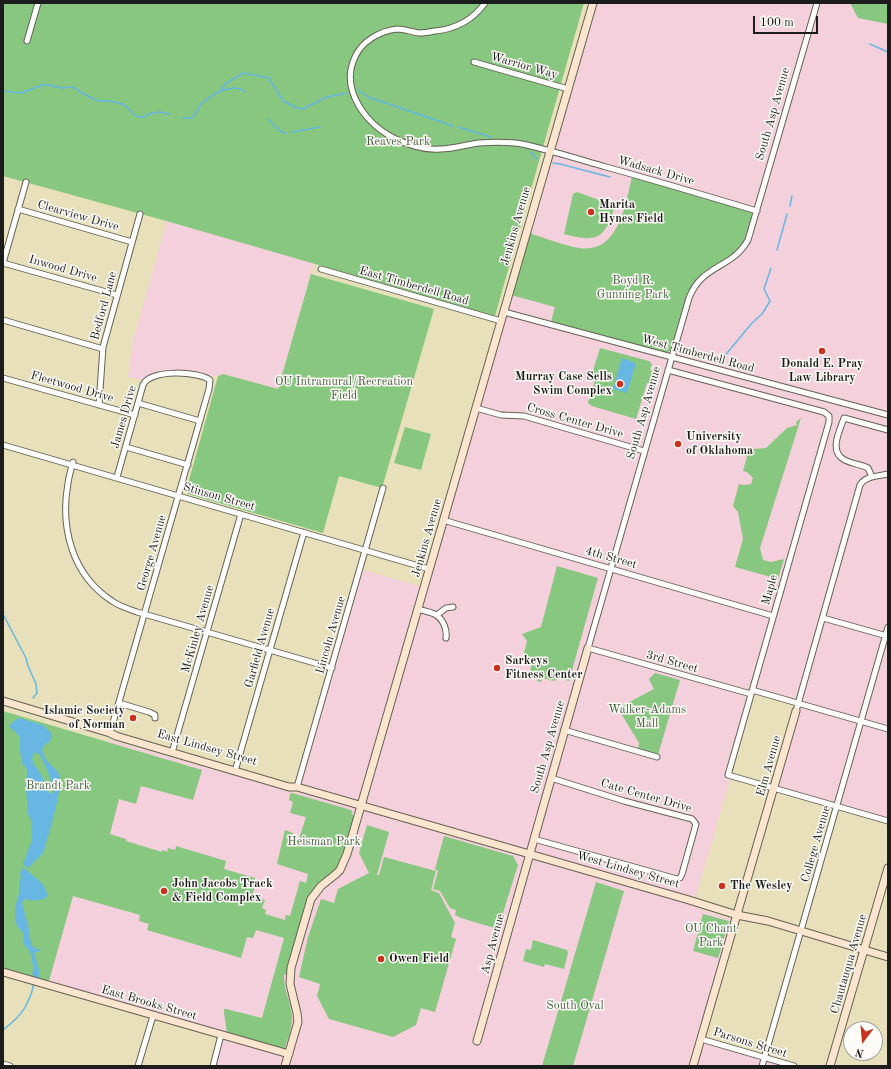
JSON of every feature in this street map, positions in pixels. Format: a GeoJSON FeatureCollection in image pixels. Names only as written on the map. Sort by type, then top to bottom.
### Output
{"type":"FeatureCollection","features":[{"type":"Feature","properties":{"kind":"street"},"geometry":{"type":"LineString","coordinates":[[27,40],[38,3]]}},
{"type":"Feature","properties":{"kind":"street","name":"Wadsack Drive"},"geometry":{"type":"LineString","coordinates":[[485,3],[472,18],[450,29],[421,33],[398,29],[376,35],[367,42],[355,57],[350,73],[350,86],[356,102],[367,117],[377,127],[396,140],[413,146],[439,150],[478,143],[508,142],[521,144],[757,211]]}},
{"type":"Feature","properties":{"kind":"street","name":"South Asp Avenue"},"geometry":{"type":"LineString","coordinates":[[530,854],[610,568],[691,291],[705,274],[732,259],[741,251],[748,240],[817,3]]}},
{"type":"Feature","properties":{"kind":"street","name":"Jenkins Avenue"},"geometry":{"type":"LineString","coordinates":[[286,1066],[298,1018],[290,984],[291,968],[311,899],[321,886],[342,867],[347,854],[593,4]]}},
{"type":"Feature","properties":{"kind":"street","name":"Warrior Way"},"geometry":{"type":"LineString","coordinates":[[474,62],[568,89]]}},
{"type":"Feature","properties":{"kind":"street"},"geometry":{"type":"LineString","coordinates":[[3,263],[26,182]]}},
{"type":"Feature","properties":{"kind":"street","name":"Clearview Drive"},"geometry":{"type":"LineString","coordinates":[[18,209],[132,242]]}},
{"type":"Feature","properties":{"kind":"street","name":"Bedford Lane"},"geometry":{"type":"LineString","coordinates":[[99,405],[103,349],[140,214]]}},
{"type":"Feature","properties":{"kind":"street","name":"Inwood Drive"},"geometry":{"type":"LineString","coordinates":[[3,263],[117,295]]}},
{"type":"Feature","properties":{"kind":"street","name":"East Timberdell Road"},"geometry":{"type":"LineString","coordinates":[[321,269],[501,321]]}},
{"type":"Feature","properties":{"kind":"street","name":"West Timberdell Road"},"geometry":{"type":"LineString","coordinates":[[504,312],[888,415]]}},
{"type":"Feature","properties":{"kind":"street"},"geometry":{"type":"LineString","coordinates":[[3,320],[103,349]]}},
{"type":"Feature","properties":{"kind":"street","name":"Maple"},"geometry":{"type":"LineString","coordinates":[[668,370],[824,412],[829,416],[830,422],[728,775],[773,789]]}},
{"type":"Feature","properties":{"kind":"street","name":"James Drive"},"geometry":{"type":"LineString","coordinates":[[117,477],[145,382],[152,377],[181,374],[194,374],[208,379]]}},
{"type":"Feature","properties":{"kind":"street","name":"Fleetwood Drive"},"geometry":{"type":"LineString","coordinates":[[3,378],[135,415]]}},
{"type":"Feature","properties":{"kind":"street","name":"George Avenue"},"geometry":{"type":"LineString","coordinates":[[110,733],[200,422],[211,381],[208,379]]}},
{"type":"Feature","properties":{"kind":"street"},"geometry":{"type":"LineString","coordinates":[[138,404],[200,422]]}},
{"type":"Feature","properties":{"kind":"street","name":"Cross Center Drive"},"geometry":{"type":"LineString","coordinates":[[476,408],[501,415],[524,416],[644,451]]}},
{"type":"Feature","properties":{"kind":"street"},"geometry":{"type":"LineString","coordinates":[[888,430],[844,418],[836,442],[836,451],[844,460],[868,468],[872,477],[888,474]]}},
{"type":"Feature","properties":{"kind":"street","name":"Stinson Street"},"geometry":{"type":"LineString","coordinates":[[3,445],[73,463],[179,496],[429,569]]}},
{"type":"Feature","properties":{"kind":"street"},"geometry":{"type":"LineString","coordinates":[[126,447],[188,465]]}},
{"type":"Feature","properties":{"kind":"street"},"geometry":{"type":"LineString","coordinates":[[73,463],[68,483],[66,516],[69,540],[76,559],[89,579],[104,595],[119,605],[144,614],[332,668]]}},
{"type":"Feature","properties":{"kind":"street","name":"Elm Avenue"},"geometry":{"type":"LineString","coordinates":[[693,1066],[860,487],[863,481],[872,477]]}},
{"type":"Feature","properties":{"kind":"street","name":"Lincoln Avenue"},"geometry":{"type":"LineString","coordinates":[[297,787],[384,488]]}},
{"type":"Feature","properties":{"kind":"street","name":"McKinley Avenue"},"geometry":{"type":"LineString","coordinates":[[173,749],[242,514]]}},
{"type":"Feature","properties":{"kind":"street","name":"4th Street"},"geometry":{"type":"LineString","coordinates":[[443,520],[773,616]]}},
{"type":"Feature","properties":{"kind":"street","name":"Garfield Avenue"},"geometry":{"type":"LineString","coordinates":[[235,769],[304,532]]}},
{"type":"Feature","properties":{"kind":"street"},"geometry":{"type":"LineString","coordinates":[[437,615],[446,608],[453,607]]}},
{"type":"Feature","properties":{"kind":"street"},"geometry":{"type":"LineString","coordinates":[[418,609],[437,615],[445,626],[447,632],[446,638]]}},
{"type":"Feature","properties":{"kind":"street"},"geometry":{"type":"LineString","coordinates":[[823,618],[887,636]]}},
{"type":"Feature","properties":{"kind":"street","name":"College Avenue"},"geometry":{"type":"LineString","coordinates":[[762,1066],[861,721],[887,636],[888,627]]}},
{"type":"Feature","properties":{"kind":"street","name":"3rd Street"},"geometry":{"type":"LineString","coordinates":[[588,648],[752,692],[788,700],[888,729]]}},
{"type":"Feature","properties":{"kind":"street","name":"East Lindsey Street"},"geometry":{"type":"LineString","coordinates":[[3,701],[116,736],[290,783],[297,787],[361,805]]}},
{"type":"Feature","properties":{"kind":"street"},"geometry":{"type":"LineString","coordinates":[[119,704],[149,712],[155,715],[155,718]]}},
{"type":"Feature","properties":{"kind":"street"},"geometry":{"type":"LineString","coordinates":[[564,730],[657,757]]}},
{"type":"Feature","properties":{"kind":"street","name":"East Lindsey Street"},"geometry":{"type":"LineString","coordinates":[[110,733],[117,733],[173,749],[235,769]]}},
{"type":"Feature","properties":{"kind":"street","name":"Cate Center Drive"},"geometry":{"type":"LineString","coordinates":[[534,839],[674,879],[681,877],[688,854],[696,824],[692,819],[551,778]]}},
{"type":"Feature","properties":{"kind":"street"},"geometry":{"type":"LineString","coordinates":[[773,789],[888,821]]}},
{"type":"Feature","properties":{"kind":"street","name":"West Lindsey Street"},"geometry":{"type":"LineString","coordinates":[[361,805],[737,915],[768,922],[888,956]]}},
{"type":"Feature","properties":{"kind":"street","name":"Asp Avenue"},"geometry":{"type":"LineString","coordinates":[[477,1041],[530,854]]}},
{"type":"Feature","properties":{"kind":"street","name":"Chautauqua Avenue"},"geometry":{"type":"LineString","coordinates":[[830,1066],[887,876],[888,868]]}},
{"type":"Feature","properties":{"kind":"street","name":"East Brooks Street"},"geometry":{"type":"LineString","coordinates":[[3,972],[289,1054]]}},
{"type":"Feature","properties":{"kind":"street"},"geometry":{"type":"LineString","coordinates":[[138,1066],[153,1016]]}},
{"type":"Feature","properties":{"kind":"street"},"geometry":{"type":"LineString","coordinates":[[212,1066],[221,1035]]}},
{"type":"Feature","properties":{"kind":"street","name":"Parsons Street"},"geometry":{"type":"LineString","coordinates":[[701,1038],[794,1066]]}},
{"type":"Feature","properties":{"kind":"street"},"geometry":{"type":"LineString","coordinates":[[3,1064],[10,1066]]}},
{"type":"Feature","properties":{"kind":"shaded area","name":"University of Oklahoma"},"geometry":{"type":"Polygon","coordinates":[[[597,3],[888,3],[888,819],[777,787],[801,702],[750,687],[725,774],[730,780],[693,906],[734,920],[698,1041],[784,1066],[216,1066],[224,1033],[43,982],[110,740],[298,794],[363,570],[426,588],[589,23],[597,3]]]}},
{"type":"Feature","properties":{"kind":"shaded area"},"geometry":{"type":"Polygon","coordinates":[[[167,221],[314,263],[278,389],[223,374],[218,376],[151,376],[140,380],[128,377],[133,341],[167,221]]]}},
{"type":"Feature","properties":{"kind":"green space","name":"Reaves Park"},"geometry":{"type":"Polygon","coordinates":[[[3,3],[584,3],[495,316],[163,220],[3,176],[3,3]]]}},
{"type":"Feature","properties":{"kind":"green space"},"geometry":{"type":"Polygon","coordinates":[[[850,3],[888,3],[888,24],[858,18],[850,3]]]}},
{"type":"Feature","properties":{"kind":"green space","name":"Boyd R. Gunning Park"},"geometry":{"type":"Polygon","coordinates":[[[632,177],[754,213],[748,236],[741,248],[733,256],[704,272],[688,292],[671,350],[667,353],[551,322],[555,307],[511,295],[529,233],[579,248],[592,248],[603,243],[612,236],[618,225],[623,213],[632,177]]]}},
{"type":"Feature","properties":{"kind":"green space","name":"Marita Hynes Field"},"geometry":{"type":"Polygon","coordinates":[[[577,192],[615,206],[607,226],[598,236],[584,238],[564,234],[573,194],[577,192]]]}},
{"type":"Feature","properties":{"kind":"green space","name":"OU Intramural/Recreation Field"},"geometry":{"type":"Polygon","coordinates":[[[311,274],[434,309],[382,488],[339,476],[323,533],[188,494],[186,491],[218,376],[223,374],[278,389],[311,274]]]}},
{"type":"Feature","properties":{"kind":"green space","name":"Murray Case Sells Swim Complex"},"geometry":{"type":"Polygon","coordinates":[[[600,348],[649,361],[652,364],[650,370],[656,372],[653,385],[647,383],[636,419],[592,406],[588,403],[595,380],[591,377],[600,348]]]}},
{"type":"Feature","properties":{"kind":"green space"},"geometry":{"type":"Polygon","coordinates":[[[801,418],[760,548],[763,560],[771,562],[784,559],[778,579],[735,567],[743,539],[738,512],[733,506],[739,484],[751,484],[753,478],[747,472],[743,471],[747,457],[741,450],[766,448],[787,428],[797,425],[796,422],[801,418]]]}},
{"type":"Feature","properties":{"kind":"green space"},"geometry":{"type":"Polygon","coordinates":[[[405,427],[431,434],[421,470],[394,463],[405,427]]]}},
{"type":"Feature","properties":{"kind":"green space"},"geometry":{"type":"Polygon","coordinates":[[[557,566],[598,578],[569,681],[558,678],[554,681],[543,678],[541,682],[537,681],[538,677],[529,674],[532,663],[522,661],[527,641],[522,634],[541,627],[557,566]]]}},
{"type":"Feature","properties":{"kind":"green space","name":"Walker-Adams Mall"},"geometry":{"type":"Polygon","coordinates":[[[655,673],[680,680],[658,755],[638,749],[639,743],[619,710],[621,709],[620,707],[654,689],[649,679],[655,673]]]}},
{"type":"Feature","properties":{"kind":"green space"},"geometry":{"type":"Polygon","coordinates":[[[3,711],[202,770],[193,800],[141,786],[136,804],[119,799],[110,834],[126,839],[126,841],[162,852],[162,850],[167,852],[168,848],[175,850],[176,846],[226,861],[224,869],[255,878],[253,885],[255,886],[252,896],[265,900],[262,908],[266,910],[265,914],[285,920],[286,915],[290,916],[300,881],[306,883],[308,874],[277,864],[285,830],[293,833],[291,840],[298,842],[306,817],[290,813],[293,802],[289,800],[290,794],[292,793],[351,810],[353,813],[351,813],[354,816],[347,854],[340,870],[317,890],[290,976],[284,974],[285,986],[292,1012],[292,1022],[291,1030],[284,1050],[227,1033],[224,1009],[262,1018],[284,938],[256,930],[253,938],[247,937],[241,958],[147,930],[149,924],[139,921],[140,915],[73,896],[49,981],[3,968],[3,711]]]}},
{"type":"Feature","properties":{"kind":"green space"},"geometry":{"type":"Polygon","coordinates":[[[367,825],[389,832],[377,875],[379,875],[384,857],[436,871],[431,890],[439,893],[455,923],[451,937],[456,939],[435,1012],[421,1008],[416,1025],[393,1037],[329,1019],[317,996],[320,984],[299,977],[308,937],[321,899],[334,903],[338,889],[369,873],[359,853],[367,825]]]}},
{"type":"Feature","properties":{"kind":"green space"},"geometry":{"type":"Polygon","coordinates":[[[444,836],[513,856],[518,865],[498,929],[455,915],[456,910],[450,908],[440,891],[433,889],[438,871],[435,869],[444,836]]]}},
{"type":"Feature","properties":{"kind":"green space","name":"South Oval"},"geometry":{"type":"Polygon","coordinates":[[[596,882],[624,891],[573,1066],[542,1066],[596,882]]]}},
{"type":"Feature","properties":{"kind":"green space","name":"OU Chant Park"},"geometry":{"type":"Polygon","coordinates":[[[703,914],[729,921],[718,958],[693,951],[703,914]]]}},
{"type":"Feature","properties":{"kind":"green space"},"geometry":{"type":"Polygon","coordinates":[[[533,940],[567,950],[568,953],[564,969],[545,964],[544,967],[523,961],[526,949],[531,950],[533,940]]]}},
{"type":"Feature","properties":{"kind":"water"},"geometry":{"type":"Polygon","coordinates":[[[622,358],[636,363],[627,393],[613,389],[622,358]]]}},
{"type":"Feature","properties":{"kind":"water"},"geometry":{"type":"Polygon","coordinates":[[[19,718],[43,725],[52,734],[50,742],[45,744],[42,750],[47,761],[58,772],[60,779],[58,799],[44,851],[28,868],[23,864],[31,843],[32,834],[31,820],[28,814],[26,788],[27,770],[22,763],[20,737],[9,726],[19,718]],[[34,753],[32,759],[33,762],[41,774],[49,793],[52,794],[53,789],[46,768],[40,755],[38,753],[34,753]]]}},
{"type":"Feature","properties":{"kind":"water"},"geometry":{"type":"Polygon","coordinates":[[[23,867],[43,884],[48,896],[37,900],[25,899],[22,903],[28,924],[31,944],[34,948],[40,949],[40,951],[34,953],[39,970],[39,977],[37,978],[34,978],[32,973],[34,970],[30,952],[24,944],[23,933],[17,926],[15,918],[15,908],[21,878],[20,874],[23,867]]]}},
{"type":"Feature","properties":{"kind":"waterway"},"geometry":{"type":"LineString","coordinates":[[870,44],[888,52]]}},
{"type":"Feature","properties":{"kind":"waterway"},"geometry":{"type":"LineString","coordinates":[[219,93],[225,84],[243,73],[269,78],[283,101],[297,108],[303,109],[327,97],[347,93]]}},
{"type":"Feature","properties":{"kind":"waterway"},"geometry":{"type":"LineString","coordinates":[[3,91],[21,93],[43,85],[62,88],[71,87],[98,101],[110,101],[122,104],[138,117],[160,112],[170,114]]}},
{"type":"Feature","properties":{"kind":"waterway"},"geometry":{"type":"LineString","coordinates":[[183,118],[192,118],[201,104],[222,90],[234,88],[245,92]]}},
{"type":"Feature","properties":{"kind":"waterway"},"geometry":{"type":"LineString","coordinates":[[358,90],[368,97],[453,126]]}},
{"type":"Feature","properties":{"kind":"waterway"},"geometry":{"type":"LineString","coordinates":[[268,119],[281,132],[286,133]]}},
{"type":"Feature","properties":{"kind":"waterway"},"geometry":{"type":"LineString","coordinates":[[292,132],[320,127]]}},
{"type":"Feature","properties":{"kind":"waterway"},"geometry":{"type":"LineString","coordinates":[[458,127],[491,137]]}},
{"type":"Feature","properties":{"kind":"waterway"},"geometry":{"type":"LineString","coordinates":[[531,152],[537,159]]}},
{"type":"Feature","properties":{"kind":"waterway"},"geometry":{"type":"LineString","coordinates":[[553,163],[610,177]]}},
{"type":"Feature","properties":{"kind":"waterway"},"geometry":{"type":"LineString","coordinates":[[790,206],[792,196]]}},
{"type":"Feature","properties":{"kind":"waterway"},"geometry":{"type":"LineString","coordinates":[[777,250],[787,214]]}},
{"type":"Feature","properties":{"kind":"waterway"},"geometry":{"type":"LineString","coordinates":[[723,358],[752,323],[762,314],[770,301],[764,289],[771,268]]}},
{"type":"Feature","properties":{"kind":"waterway"},"geometry":{"type":"LineString","coordinates":[[3,614],[26,658],[36,684],[37,693],[33,698]]}},
{"type":"Feature","properties":{"kind":"waterway"},"geometry":{"type":"LineString","coordinates":[[3,1030],[15,1020],[27,1004],[34,983]]}},
{"type":"Feature","properties":{"kind":"place","name":"Marita Hynes Field"},"geometry":{"type":"Point","coordinates":[591,212]}},
{"type":"Feature","properties":{"kind":"place","name":"Donald E. Pray Law Library"},"geometry":{"type":"Point","coordinates":[822,351]}},
{"type":"Feature","properties":{"kind":"place","name":"Murray Case Sells Swim Complex"},"geometry":{"type":"Point","coordinates":[620,384]}},
{"type":"Feature","properties":{"kind":"place","name":"University of Oklahoma"},"geometry":{"type":"Point","coordinates":[678,444]}},
{"type":"Feature","properties":{"kind":"place","name":"Sarkeys Fitness Center"},"geometry":{"type":"Point","coordinates":[497,668]}},
{"type":"Feature","properties":{"kind":"place","name":"Islamic Society of Norman"},"geometry":{"type":"Point","coordinates":[133,718]}},
{"type":"Feature","properties":{"kind":"place","name":"The Wesley"},"geometry":{"type":"Point","coordinates":[722,886]}},
{"type":"Feature","properties":{"kind":"place","name":"John Jacobs Track & Field Complex"},"geometry":{"type":"Point","coordinates":[164,891]}},
{"type":"Feature","properties":{"kind":"place","name":"Owen Field"},"geometry":{"type":"Point","coordinates":[381,959]}},
{"type":"Feature","properties":{"kind":"park label","name":"Brandt Park"},"geometry":{"type":"Point","coordinates":[58,786]}},
{"type":"Feature","properties":{"kind":"park label","name":"Heisman Park"},"geometry":{"type":"Point","coordinates":[324,842]}}]}
